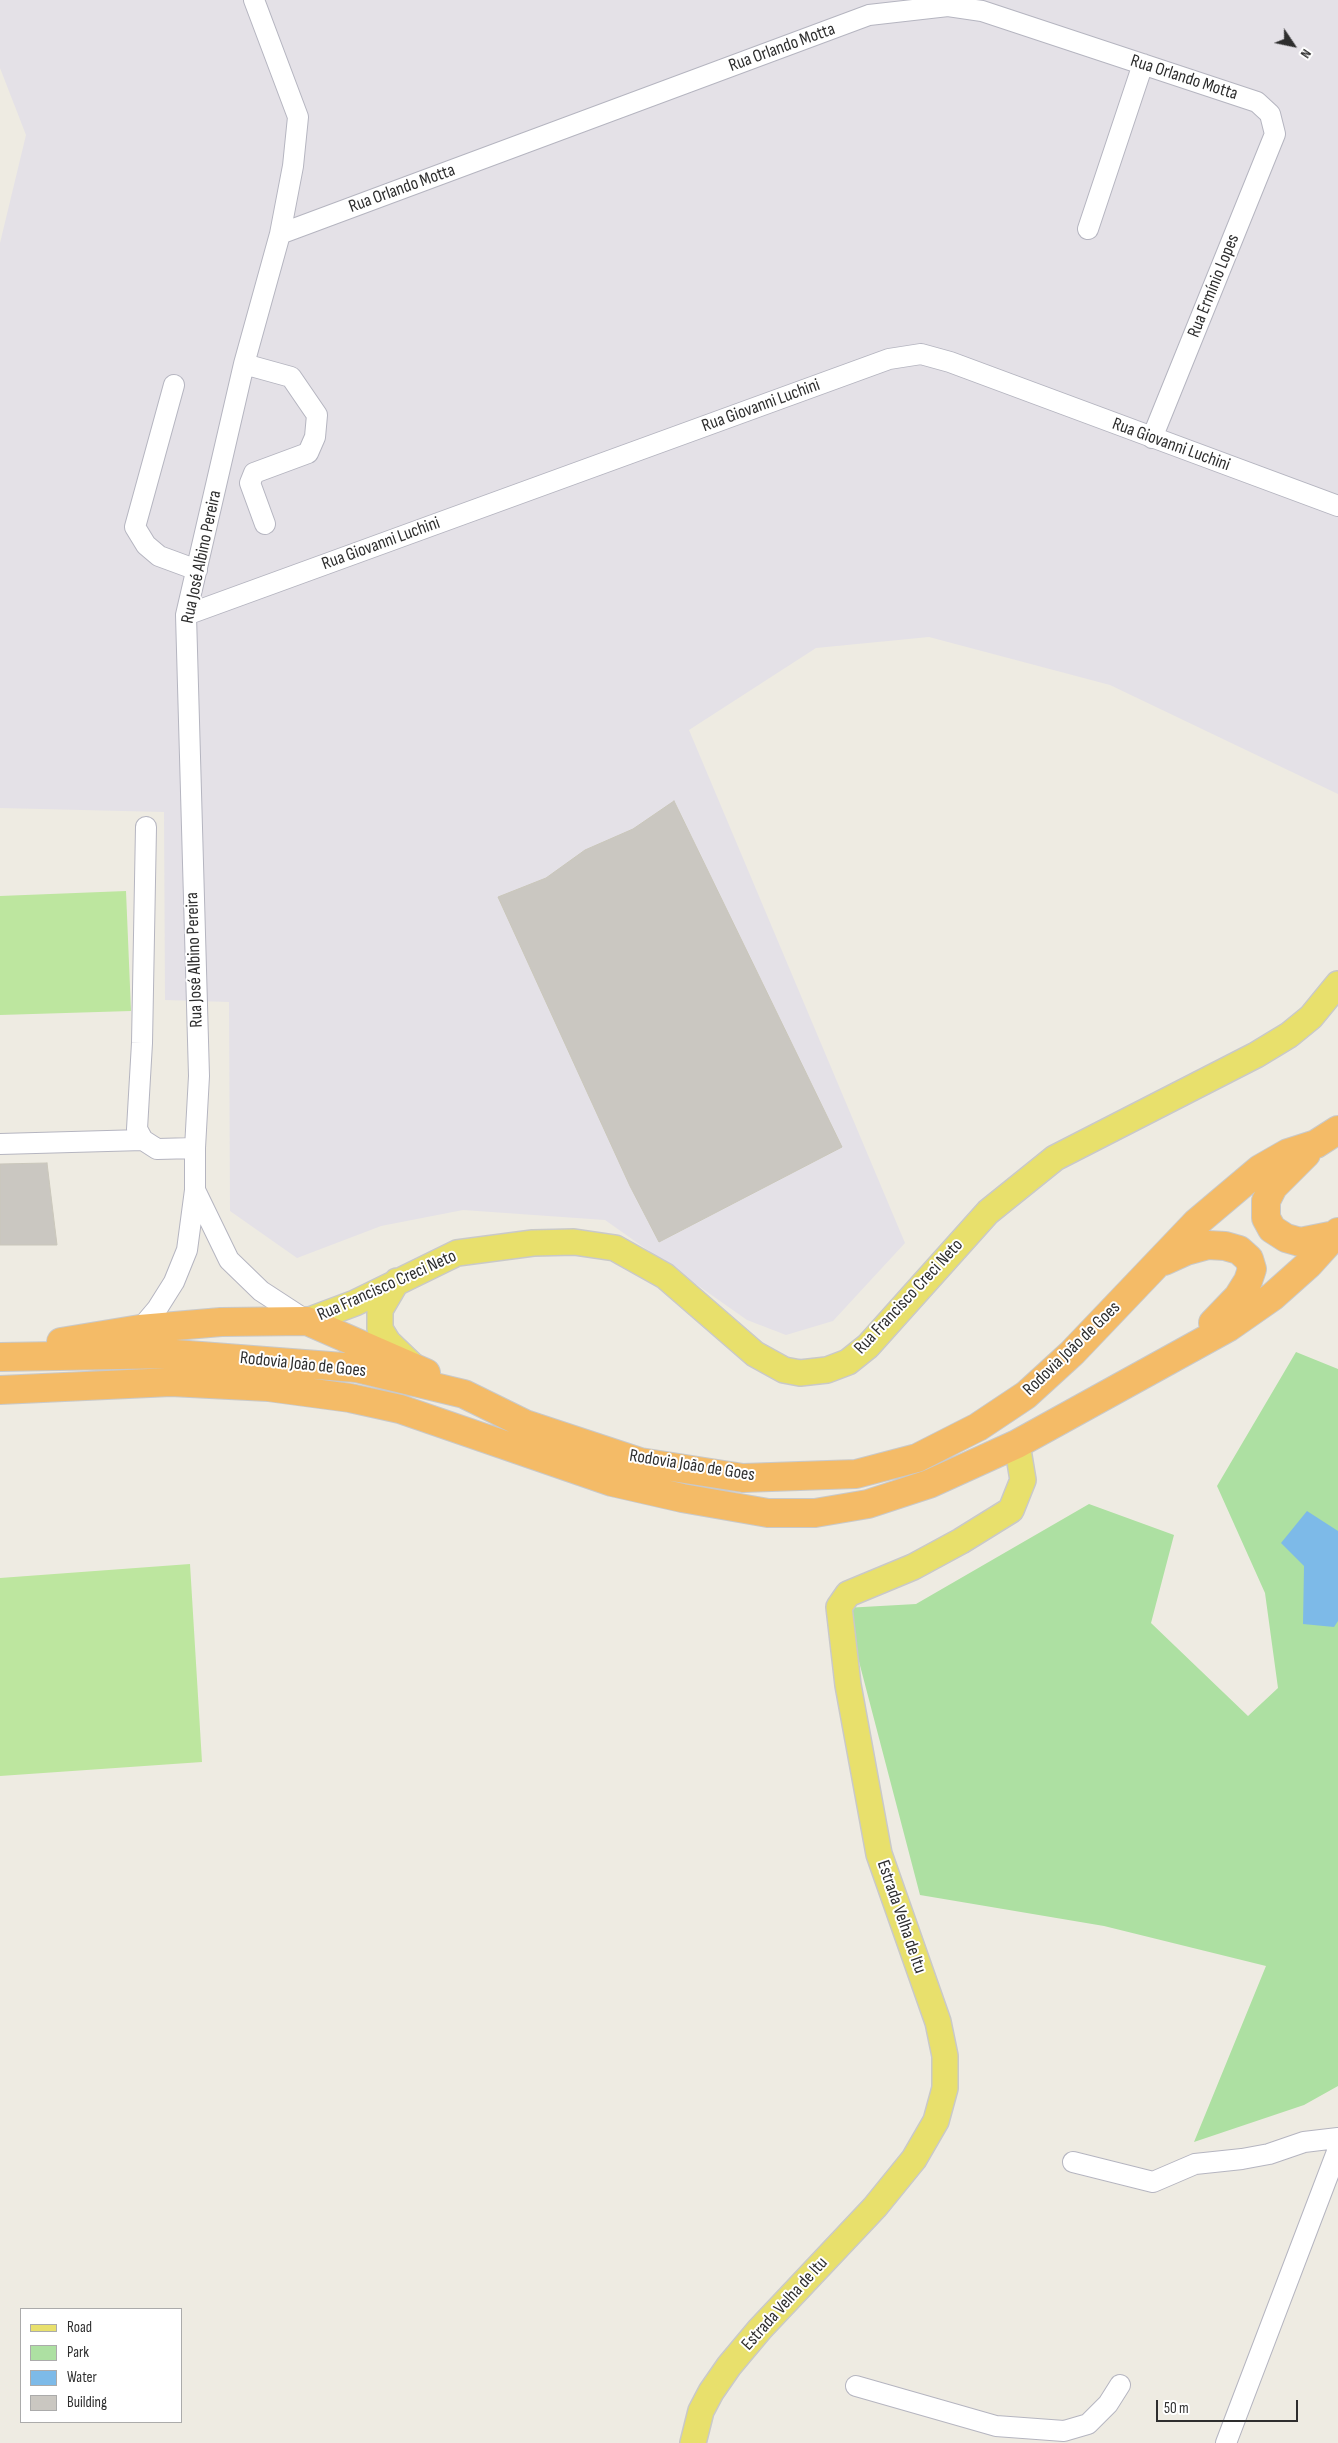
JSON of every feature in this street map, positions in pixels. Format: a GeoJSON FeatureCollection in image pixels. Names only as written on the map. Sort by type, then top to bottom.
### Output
{"type":"FeatureCollection","features":[{"type":"Feature","properties":{"kind":"highway"},"geometry":{"type":"LineString","coordinates":[[1327,1137],[1274,1187],[1266,1201],[1266,1218],[1272,1229],[1286,1238],[1300,1242],[1317,1240],[1337,1234]]}},
{"type":"Feature","properties":{"kind":"highway","name":"Rodovia João de Goes"},"geometry":{"type":"LineString","coordinates":[[0,1357],[175,1354],[356,1368],[464,1394],[525,1424],[640,1462],[743,1478],[856,1474],[917,1458],[978,1427],[1026,1395],[1072,1353],[1196,1223],[1260,1170],[1288,1153],[1327,1137]]}},
{"type":"Feature","properties":{"kind":"highway","name":"Rodovia João de Goes"},"geometry":{"type":"LineString","coordinates":[[0,1390],[170,1382],[268,1387],[350,1398],[400,1409],[612,1482],[682,1498],[768,1512],[815,1513],[868,1504],[929,1484],[1017,1444],[1165,1361],[1207,1341],[1272,1297],[1309,1264],[1337,1234]]}},
{"type":"Feature","properties":{"kind":"highway"},"geometry":{"type":"LineString","coordinates":[[1156,1265],[1186,1251],[1208,1246],[1225,1246],[1239,1250],[1249,1259],[1252,1269],[1248,1281],[1238,1297],[1217,1320],[1165,1361]]}},
{"type":"Feature","properties":{"kind":"highway"},"geometry":{"type":"LineString","coordinates":[[0,1352],[140,1329],[222,1322],[307,1321],[415,1367],[464,1394]]}},
{"type":"Feature","properties":{"kind":"main road","name":"Rua Francisco Creci Neto"},"geometry":{"type":"LineString","coordinates":[[307,1321],[355,1302],[456,1253],[533,1242],[574,1242],[615,1248],[665,1276],[755,1354],[784,1370],[800,1373],[827,1370],[848,1362],[868,1346],[988,1212],[1055,1158],[1247,1060],[1289,1035],[1311,1017],[1338,984]]}},
{"type":"Feature","properties":{"kind":"main road"},"geometry":{"type":"LineString","coordinates":[[398,1280],[380,1310],[380,1329],[388,1342],[415,1367]]}},
{"type":"Feature","properties":{"kind":"main road","name":"Estrada Velha de Itu"},"geometry":{"type":"LineString","coordinates":[[693,2443],[701,2410],[710,2392],[729,2366],[760,2329],[875,2208],[914,2159],[936,2120],[945,2088],[945,2056],[938,2022],[879,1854],[848,1685],[839,1607],[848,1594],[913,1567],[961,1541],[1011,1510],[1022,1480],[1017,1444]]}},
{"type":"Feature","properties":{"kind":"street","name":"Rua José Albino Pereira"},"geometry":{"type":"LineString","coordinates":[[140,1329],[157,1309],[174,1282],[187,1250],[195,1190],[194,1148],[199,1076],[186,615],[244,364],[280,234],[294,166],[298,117],[254,0]]}},
{"type":"Feature","properties":{"kind":"street","name":"Rua Orlando Motta"},"geometry":{"type":"LineString","coordinates":[[280,234],[871,8],[948,6],[982,11],[1257,102],[1270,114],[1275,134]]}},
{"type":"Feature","properties":{"kind":"street"},"geometry":{"type":"LineString","coordinates":[[1088,229],[1143,64]]}},
{"type":"Feature","properties":{"kind":"street","name":"Rua Ermínio Lopes"},"geometry":{"type":"LineString","coordinates":[[1152,438],[1275,134]]}},
{"type":"Feature","properties":{"kind":"street","name":"Rua Giovanni Luchini"},"geometry":{"type":"LineString","coordinates":[[186,615],[889,359],[921,354],[950,362],[1338,506]]}},
{"type":"Feature","properties":{"kind":"street"},"geometry":{"type":"LineString","coordinates":[[244,364],[291,378],[318,415],[315,437],[308,453],[254,473],[250,484],[265,524]]}},
{"type":"Feature","properties":{"kind":"street"},"geometry":{"type":"LineString","coordinates":[[174,385],[135,528],[146,545],[159,556],[196,570]]}},
{"type":"Feature","properties":{"kind":"street"},"geometry":{"type":"LineString","coordinates":[[146,827],[142,1043],[137,1128],[143,1140],[157,1149],[194,1148]]}},
{"type":"Feature","properties":{"kind":"street"},"geometry":{"type":"LineString","coordinates":[[0,1144],[143,1140]]}},
{"type":"Feature","properties":{"kind":"street","name":"Rua José Albino Pereira"},"geometry":{"type":"LineString","coordinates":[[195,1190],[228,1260],[261,1291],[307,1321]]}},
{"type":"Feature","properties":{"kind":"street"},"geometry":{"type":"LineString","coordinates":[[1073,2162],[1153,2182],[1195,2164],[1260,2155],[1304,2142],[1338,2138]]}},
{"type":"Feature","properties":{"kind":"street"},"geometry":{"type":"LineString","coordinates":[[1226,2443],[1338,2149]]}},
{"type":"Feature","properties":{"kind":"street"},"geometry":{"type":"LineString","coordinates":[[856,2386],[996,2426],[1064,2431],[1088,2424],[1108,2404],[1120,2385]]}},
{"type":"Feature","properties":{"kind":"shaded area"},"geometry":{"type":"Polygon","coordinates":[[[0,0],[1338,0],[1338,794],[1110,685],[929,637],[816,648],[689,730],[905,1243],[833,1321],[786,1335],[747,1320],[605,1220],[463,1210],[381,1226],[297,1258],[230,1211],[229,1002],[165,1000],[164,812],[0,808],[0,243],[26,135],[0,68],[0,0]]]}},
{"type":"Feature","properties":{"kind":"green space"},"geometry":{"type":"Polygon","coordinates":[[[126,891],[131,1011],[0,1015],[0,896],[126,891]]]}},
{"type":"Feature","properties":{"kind":"green space"},"geometry":{"type":"Polygon","coordinates":[[[1296,1352],[1338,1369],[1338,2086],[1304,2105],[1194,2142],[1266,1966],[1104,1926],[920,1895],[845,1608],[916,1604],[1089,1504],[1174,1535],[1151,1623],[1248,1716],[1278,1688],[1265,1593],[1217,1486],[1296,1352]]]}},
{"type":"Feature","properties":{"kind":"green space"},"geometry":{"type":"Polygon","coordinates":[[[190,1564],[202,1762],[0,1776],[0,1578],[190,1564]]]}},
{"type":"Feature","properties":{"kind":"water"},"geometry":{"type":"Polygon","coordinates":[[[1307,1511],[1338,1531],[1338,1621],[1334,1627],[1303,1624],[1304,1566],[1281,1543],[1307,1511]]]}},
{"type":"Feature","properties":{"kind":"building"},"geometry":{"type":"Polygon","coordinates":[[[674,801],[842,1147],[659,1242],[630,1186],[498,897],[546,878],[585,850],[633,829],[674,801]]]}},
{"type":"Feature","properties":{"kind":"building"},"geometry":{"type":"Polygon","coordinates":[[[47,1163],[57,1245],[0,1245],[0,1164],[47,1163]]]}}]}
